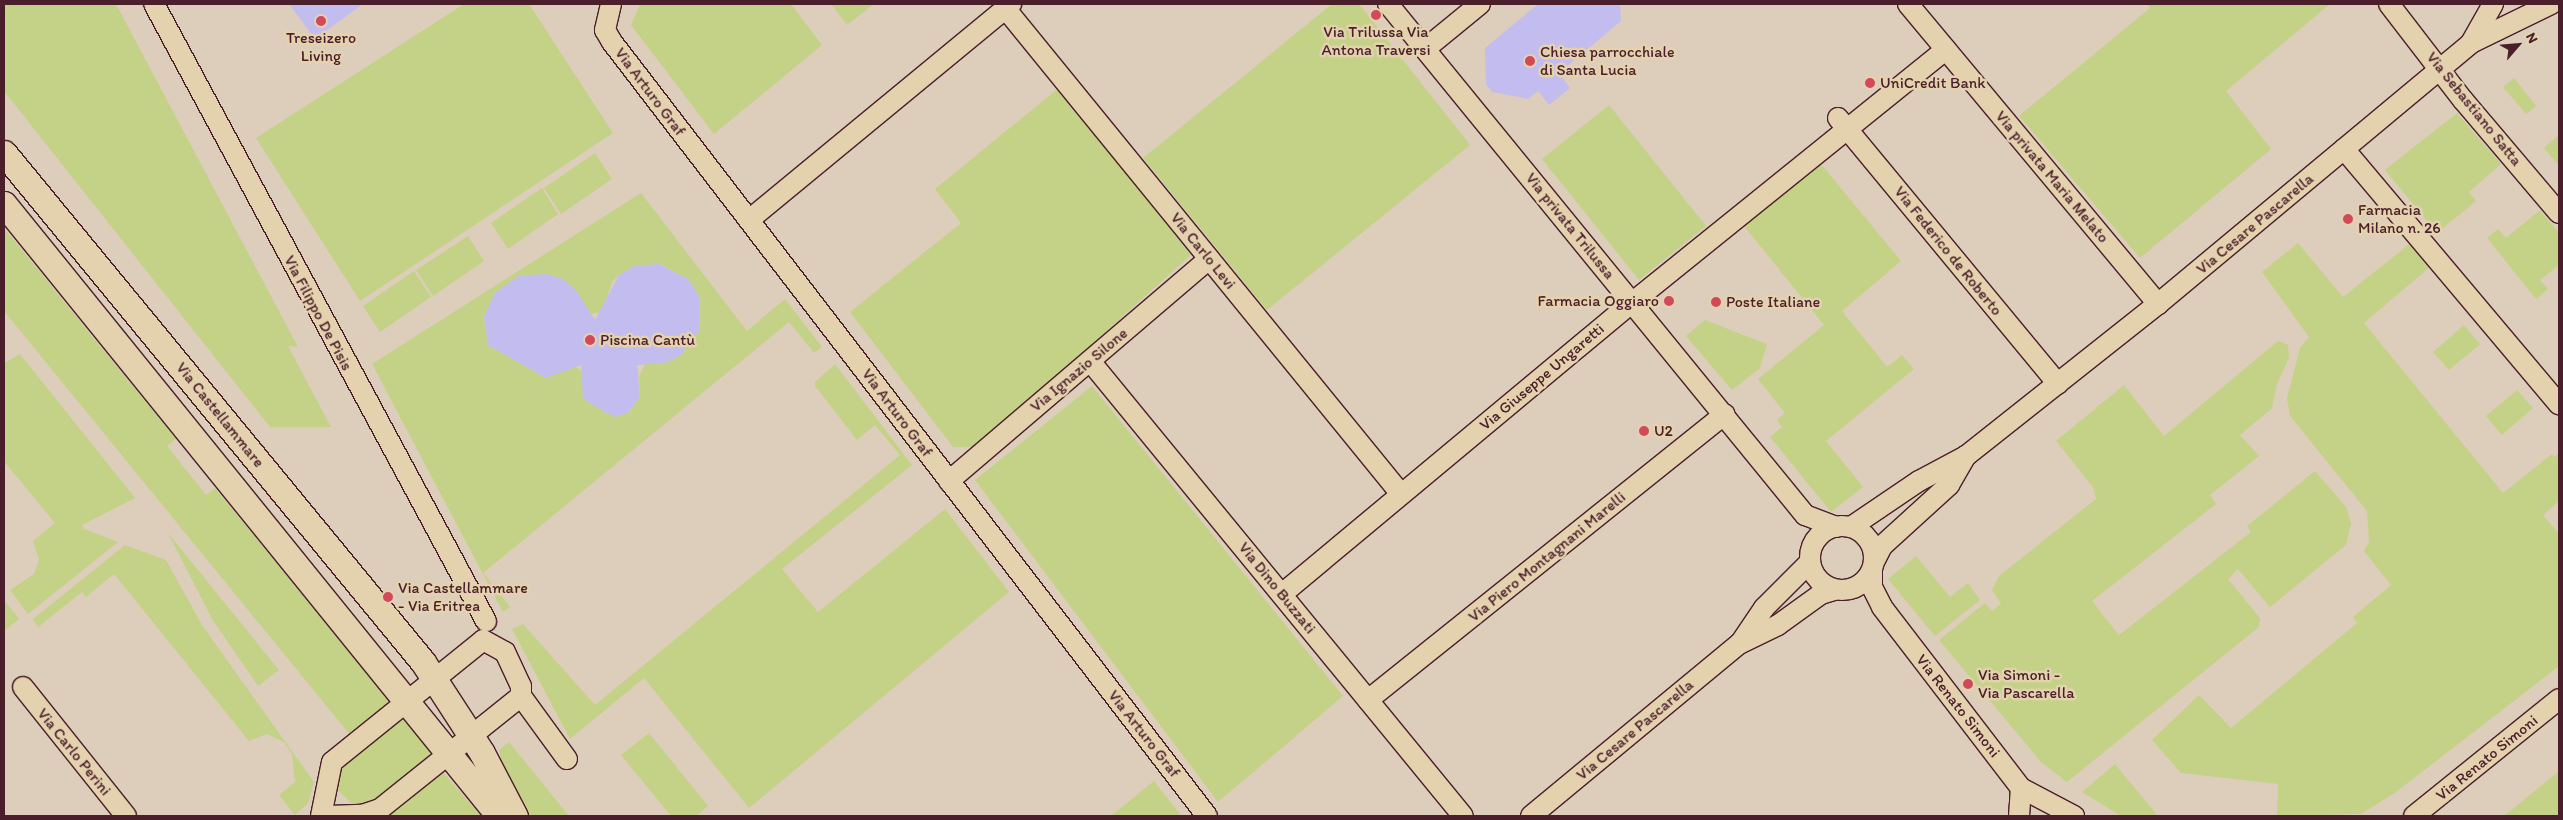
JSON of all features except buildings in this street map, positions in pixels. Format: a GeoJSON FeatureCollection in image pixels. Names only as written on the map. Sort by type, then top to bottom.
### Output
{"type":"FeatureCollection","features":[{"type":"Feature","properties":{"kind":"street","name":"Via Filippo De Pisis"},"geometry":{"type":"LineString","coordinates":[[154,4],[486,620]]}},
{"type":"Feature","properties":{"kind":"street","name":"Via Arturo Graf"},"geometry":{"type":"LineString","coordinates":[[611,4],[605,30],[612,42],[1207,816]]}},
{"type":"Feature","properties":{"kind":"street","name":"Via privata Trilussa"},"geometry":{"type":"LineString","coordinates":[[1388,4],[1725,414],[1805,515]]}},
{"type":"Feature","properties":{"kind":"street"},"geometry":{"type":"LineString","coordinates":[[1425,49],[1480,4]]}},
{"type":"Feature","properties":{"kind":"street","name":"Via privata Maria Melato"},"geometry":{"type":"LineString","coordinates":[[1908,4],[2158,304]]}},
{"type":"Feature","properties":{"kind":"street","name":"Via Sebastiano Satta"},"geometry":{"type":"LineString","coordinates":[[2389,4],[2559,213]]}},
{"type":"Feature","properties":{"kind":"street"},"geometry":{"type":"LineString","coordinates":[[2471,43],[2493,4]]}},
{"type":"Feature","properties":{"kind":"street","name":"Via Cesare Pascarella"},"geometry":{"type":"LineString","coordinates":[[1966,456],[2158,304],[2471,43],[2545,5]]}},
{"type":"Feature","properties":{"kind":"street"},"geometry":{"type":"LineString","coordinates":[[749,220],[1008,6]]}},
{"type":"Feature","properties":{"kind":"street","name":"Via Carlo Levi"},"geometry":{"type":"LineString","coordinates":[[1008,6],[1209,259],[1401,494]]}},
{"type":"Feature","properties":{"kind":"street","name":"Via Giuseppe Ungaretti"},"geometry":{"type":"LineString","coordinates":[[1282,594],[1633,302],[1843,123],[1946,49]]}},
{"type":"Feature","properties":{"kind":"street","name":"Via Federico de Roberto"},"geometry":{"type":"LineString","coordinates":[[1843,123],[2058,384]]}},
{"type":"Feature","properties":{"kind":"street"},"geometry":{"type":"LineString","coordinates":[[2344,149],[2559,404]]}},
{"type":"Feature","properties":{"kind":"street","name":"Via Castellammare"},"geometry":{"type":"LineString","coordinates":[[4,153],[435,678],[471,736],[515,816]]}},
{"type":"Feature","properties":{"kind":"street"},"geometry":{"type":"LineString","coordinates":[[4,204],[498,816]]}},
{"type":"Feature","properties":{"kind":"street","name":"Via Ignazio Silone"},"geometry":{"type":"LineString","coordinates":[[949,481],[1209,259]]}},
{"type":"Feature","properties":{"kind":"street","name":"Via Dino Buzzati"},"geometry":{"type":"LineString","coordinates":[[1090,361],[1463,816]]}},
{"type":"Feature","properties":{"kind":"street","name":"Via Piero Montagnani Marelli"},"geometry":{"type":"LineString","coordinates":[[1368,700],[1725,414]]}},
{"type":"Feature","properties":{"kind":"street"},"geometry":{"type":"LineString","coordinates":[[1739,644],[1764,608],[1812,554],[1821,533],[1844,527],[1919,481],[1966,456]]}},
{"type":"Feature","properties":{"kind":"street"},"geometry":{"type":"LineString","coordinates":[[1739,644],[1778,625],[1821,594],[1841,590],[1867,580],[1882,546],[1949,485],[1966,456]]}},
{"type":"Feature","properties":{"kind":"street"},"geometry":{"type":"LineString","coordinates":[[1874,565],[1869,539],[1844,527],[1805,515],[1819,581],[1841,590],[1866,595],[1882,607]]}},
{"type":"Feature","properties":{"kind":"street","name":"Via Renato Simoni"},"geometry":{"type":"LineString","coordinates":[[1874,565],[1872,587],[1882,607],[2021,788],[2074,816]]}},
{"type":"Feature","properties":{"kind":"street"},"geometry":{"type":"LineString","coordinates":[[321,816],[332,762],[406,700],[483,640],[504,652],[521,686],[521,696],[567,759]]}},
{"type":"Feature","properties":{"kind":"street","name":"Via Cesare Pascarella"},"geometry":{"type":"LineString","coordinates":[[1531,816],[1739,644]]}},
{"type":"Feature","properties":{"kind":"street","name":"Via Carlo Perini"},"geometry":{"type":"LineString","coordinates":[[22,687],[126,816]]}},
{"type":"Feature","properties":{"kind":"street"},"geometry":{"type":"LineString","coordinates":[[327,792],[338,815],[362,815],[380,809],[521,696]]}},
{"type":"Feature","properties":{"kind":"street","name":"Via Renato Simoni"},"geometry":{"type":"LineString","coordinates":[[2414,816],[2559,699]]}},
{"type":"Feature","properties":{"kind":"street"},"geometry":{"type":"LineString","coordinates":[[2019,816],[2021,788]]}},
{"type":"Feature","properties":{"kind":"green space"},"geometry":{"type":"Polygon","coordinates":[[[4,4],[116,4],[298,347],[288,346],[331,427],[270,427],[4,91],[4,4]]]}},
{"type":"Feature","properties":{"kind":"green space"},"geometry":{"type":"Polygon","coordinates":[[[464,4],[529,4],[613,133],[360,301],[256,138],[464,4]]]}},
{"type":"Feature","properties":{"kind":"green space"},"geometry":{"type":"Polygon","coordinates":[[[640,4],[791,4],[822,45],[714,134],[631,25],[640,4]]]}},
{"type":"Feature","properties":{"kind":"green space"},"geometry":{"type":"Polygon","coordinates":[[[831,4],[874,4],[847,25],[831,4]]]}},
{"type":"Feature","properties":{"kind":"green space"},"geometry":{"type":"Polygon","coordinates":[[[1332,4],[1359,4],[1470,145],[1267,310],[1143,158],[1332,4]]]}},
{"type":"Feature","properties":{"kind":"green space"},"geometry":{"type":"Polygon","coordinates":[[[2147,4],[2330,4],[2226,91],[2271,149],[2140,258],[2019,116],[2150,8],[2147,4]]]}},
{"type":"Feature","properties":{"kind":"green space"},"geometry":{"type":"Polygon","coordinates":[[[2514,78],[2536,106],[2526,114],[2503,87],[2514,78]]]}},
{"type":"Feature","properties":{"kind":"green space"},"geometry":{"type":"Polygon","coordinates":[[[1060,87],[1191,255],[977,447],[953,447],[850,312],[961,223],[935,189],[1060,87]]]}},
{"type":"Feature","properties":{"kind":"green space"},"geometry":{"type":"Polygon","coordinates":[[[1609,105],[1706,226],[1639,280],[1542,159],[1609,105]]]}},
{"type":"Feature","properties":{"kind":"green space"},"geometry":{"type":"Polygon","coordinates":[[[2457,113],[2501,164],[2469,192],[2476,201],[2437,233],[2385,170],[2457,113]]]}},
{"type":"Feature","properties":{"kind":"green space"},"geometry":{"type":"Polygon","coordinates":[[[2559,135],[2559,166],[2544,148],[2559,135]]]}},
{"type":"Feature","properties":{"kind":"green space"},"geometry":{"type":"Polygon","coordinates":[[[595,153],[612,179],[561,214],[544,188],[595,153]]]}},
{"type":"Feature","properties":{"kind":"green space"},"geometry":{"type":"Polygon","coordinates":[[[1821,164],[1901,261],[1842,311],[1887,367],[1902,355],[1914,369],[1826,441],[1863,487],[1831,512],[1770,437],[1782,427],[1777,420],[1785,413],[1758,379],[1824,325],[1744,226],[1821,164]]]}},
{"type":"Feature","properties":{"kind":"green space"},"geometry":{"type":"Polygon","coordinates":[[[542,188],[558,214],[508,249],[491,223],[542,188]]]}},
{"type":"Feature","properties":{"kind":"green space"},"geometry":{"type":"Polygon","coordinates":[[[641,193],[747,331],[785,299],[822,347],[814,353],[789,322],[483,573],[510,607],[503,612],[372,364],[641,193]],[[660,264],[634,266],[619,275],[612,282],[602,312],[588,314],[575,289],[561,278],[545,274],[519,276],[495,293],[484,317],[488,345],[546,378],[574,365],[584,374],[584,399],[614,417],[628,413],[640,397],[639,376],[645,364],[664,363],[680,356],[700,330],[699,296],[688,279],[660,264]]]}},
{"type":"Feature","properties":{"kind":"green space"},"geometry":{"type":"Polygon","coordinates":[[[2540,210],[2559,233],[2559,265],[2540,280],[2548,289],[2536,299],[2487,238],[2498,229],[2506,238],[2540,210]]]}},
{"type":"Feature","properties":{"kind":"green space"},"geometry":{"type":"Polygon","coordinates":[[[4,228],[176,439],[167,446],[206,495],[215,488],[391,703],[351,736],[4,311],[4,228]]]}},
{"type":"Feature","properties":{"kind":"green space"},"geometry":{"type":"Polygon","coordinates":[[[468,236],[484,261],[433,296],[416,270],[468,236]]]}},
{"type":"Feature","properties":{"kind":"green space"},"geometry":{"type":"Polygon","coordinates":[[[2412,242],[2432,265],[2364,323],[2503,493],[2552,454],[2554,457],[2559,453],[2559,501],[2543,515],[2559,534],[2559,666],[2396,792],[2361,814],[2277,816],[2278,784],[2181,773],[2152,740],[2199,695],[2231,728],[2357,623],[2353,617],[2391,585],[2364,551],[2369,542],[2367,511],[2290,416],[2287,398],[2300,348],[2309,337],[2262,272],[2298,243],[2343,297],[2412,242]]]}},
{"type":"Feature","properties":{"kind":"green space"},"geometry":{"type":"Polygon","coordinates":[[[414,271],[431,297],[380,332],[363,306],[414,271]]]}},
{"type":"Feature","properties":{"kind":"green space"},"geometry":{"type":"Polygon","coordinates":[[[1705,320],[1767,344],[1760,368],[1732,390],[1686,336],[1705,320]]]}},
{"type":"Feature","properties":{"kind":"green space"},"geometry":{"type":"Polygon","coordinates":[[[2464,325],[2480,344],[2449,370],[2433,352],[2464,325]]]}},
{"type":"Feature","properties":{"kind":"green space"},"geometry":{"type":"Polygon","coordinates":[[[2278,341],[2288,345],[2289,358],[2277,384],[2272,408],[2240,435],[2259,456],[2210,495],[2216,504],[2092,601],[2119,635],[2251,532],[2247,526],[2315,471],[2346,507],[2351,523],[2346,545],[2270,607],[2238,569],[2228,579],[2260,618],[2259,627],[2067,782],[2042,763],[1939,640],[1985,603],[1992,611],[2001,604],[1992,590],[1999,576],[2096,499],[2093,487],[2056,441],[2124,385],[2164,436],[2278,341]]]}},
{"type":"Feature","properties":{"kind":"green space"},"geometry":{"type":"Polygon","coordinates":[[[20,354],[135,498],[82,525],[84,529],[118,542],[28,614],[10,590],[34,574],[39,560],[33,541],[55,523],[4,461],[4,363],[20,354]]]}},
{"type":"Feature","properties":{"kind":"green space"},"geometry":{"type":"Polygon","coordinates":[[[835,364],[912,465],[782,569],[818,612],[945,509],[1009,592],[749,808],[644,678],[570,739],[512,629],[523,624],[595,705],[900,455],[875,425],[857,440],[815,386],[815,382],[835,364]]]}},
{"type":"Feature","properties":{"kind":"green space"},"geometry":{"type":"Polygon","coordinates":[[[1092,386],[1343,696],[1218,802],[975,480],[1092,386]]]}},
{"type":"Feature","properties":{"kind":"green space"},"geometry":{"type":"Polygon","coordinates":[[[2517,390],[2533,408],[2502,435],[2486,416],[2517,390]]]}},
{"type":"Feature","properties":{"kind":"green space"},"geometry":{"type":"Polygon","coordinates":[[[168,533],[279,670],[258,686],[212,619],[168,533]]]}},
{"type":"Feature","properties":{"kind":"green space"},"geometry":{"type":"Polygon","coordinates":[[[125,545],[166,560],[202,625],[314,782],[308,803],[295,815],[279,795],[295,782],[292,754],[284,742],[267,734],[249,741],[114,574],[86,597],[82,592],[38,627],[33,619],[125,545]]]}},
{"type":"Feature","properties":{"kind":"green space"},"geometry":{"type":"Polygon","coordinates":[[[1916,556],[1950,597],[1968,583],[1980,600],[1935,636],[1888,579],[1916,556]]]}},
{"type":"Feature","properties":{"kind":"green space"},"geometry":{"type":"Polygon","coordinates":[[[4,600],[19,619],[4,631],[4,600]]]}},
{"type":"Feature","properties":{"kind":"green space"},"geometry":{"type":"Polygon","coordinates":[[[399,712],[435,756],[366,808],[353,805],[336,788],[339,764],[399,712]]]}},
{"type":"Feature","properties":{"kind":"green space"},"geometry":{"type":"Polygon","coordinates":[[[649,733],[708,806],[696,816],[671,816],[621,755],[649,733]]]}},
{"type":"Feature","properties":{"kind":"green space"},"geometry":{"type":"Polygon","coordinates":[[[509,742],[569,816],[521,816],[506,788],[499,750],[509,742]]]}},
{"type":"Feature","properties":{"kind":"green space"},"geometry":{"type":"Polygon","coordinates":[[[2115,764],[2157,815],[2170,816],[2121,816],[2082,792],[2115,764]]]}},
{"type":"Feature","properties":{"kind":"green space"},"geometry":{"type":"Polygon","coordinates":[[[2559,771],[2559,816],[2504,816],[2559,771]]]}},
{"type":"Feature","properties":{"kind":"green space"},"geometry":{"type":"Polygon","coordinates":[[[443,772],[481,816],[379,816],[405,804],[435,774],[443,772]]]}},
{"type":"Feature","properties":{"kind":"green space"},"geometry":{"type":"Polygon","coordinates":[[[1154,781],[1181,816],[1111,816],[1154,781]]]}},
{"type":"Feature","properties":{"kind":"place","name":"Via Trilussa Via Antona Traversi"},"geometry":{"type":"Point","coordinates":[1376,15]}},
{"type":"Feature","properties":{"kind":"place","name":"Treseizero Living"},"geometry":{"type":"Point","coordinates":[321,21]}},
{"type":"Feature","properties":{"kind":"place","name":"Chiesa parrocchiale di Santa Lucia"},"geometry":{"type":"Point","coordinates":[1530,61]}},
{"type":"Feature","properties":{"kind":"place","name":"UniCredit Bank"},"geometry":{"type":"Point","coordinates":[1870,83]}},
{"type":"Feature","properties":{"kind":"place","name":"Farmacia Milano n. 26"},"geometry":{"type":"Point","coordinates":[2348,219]}},
{"type":"Feature","properties":{"kind":"place","name":"Farmacia Oggiaro"},"geometry":{"type":"Point","coordinates":[1669,301]}},
{"type":"Feature","properties":{"kind":"place","name":"Poste Italiane"},"geometry":{"type":"Point","coordinates":[1716,302]}},
{"type":"Feature","properties":{"kind":"place","name":"Piscina Cantù"},"geometry":{"type":"Point","coordinates":[590,340]}},
{"type":"Feature","properties":{"kind":"place","name":"U2"},"geometry":{"type":"Point","coordinates":[1644,431]}},
{"type":"Feature","properties":{"kind":"place","name":"Via Castellammare - Via Eritrea"},"geometry":{"type":"Point","coordinates":[388,597]}},
{"type":"Feature","properties":{"kind":"place","name":"Via Simoni - Via Pascarella"},"geometry":{"type":"Point","coordinates":[1968,684]}}]}
